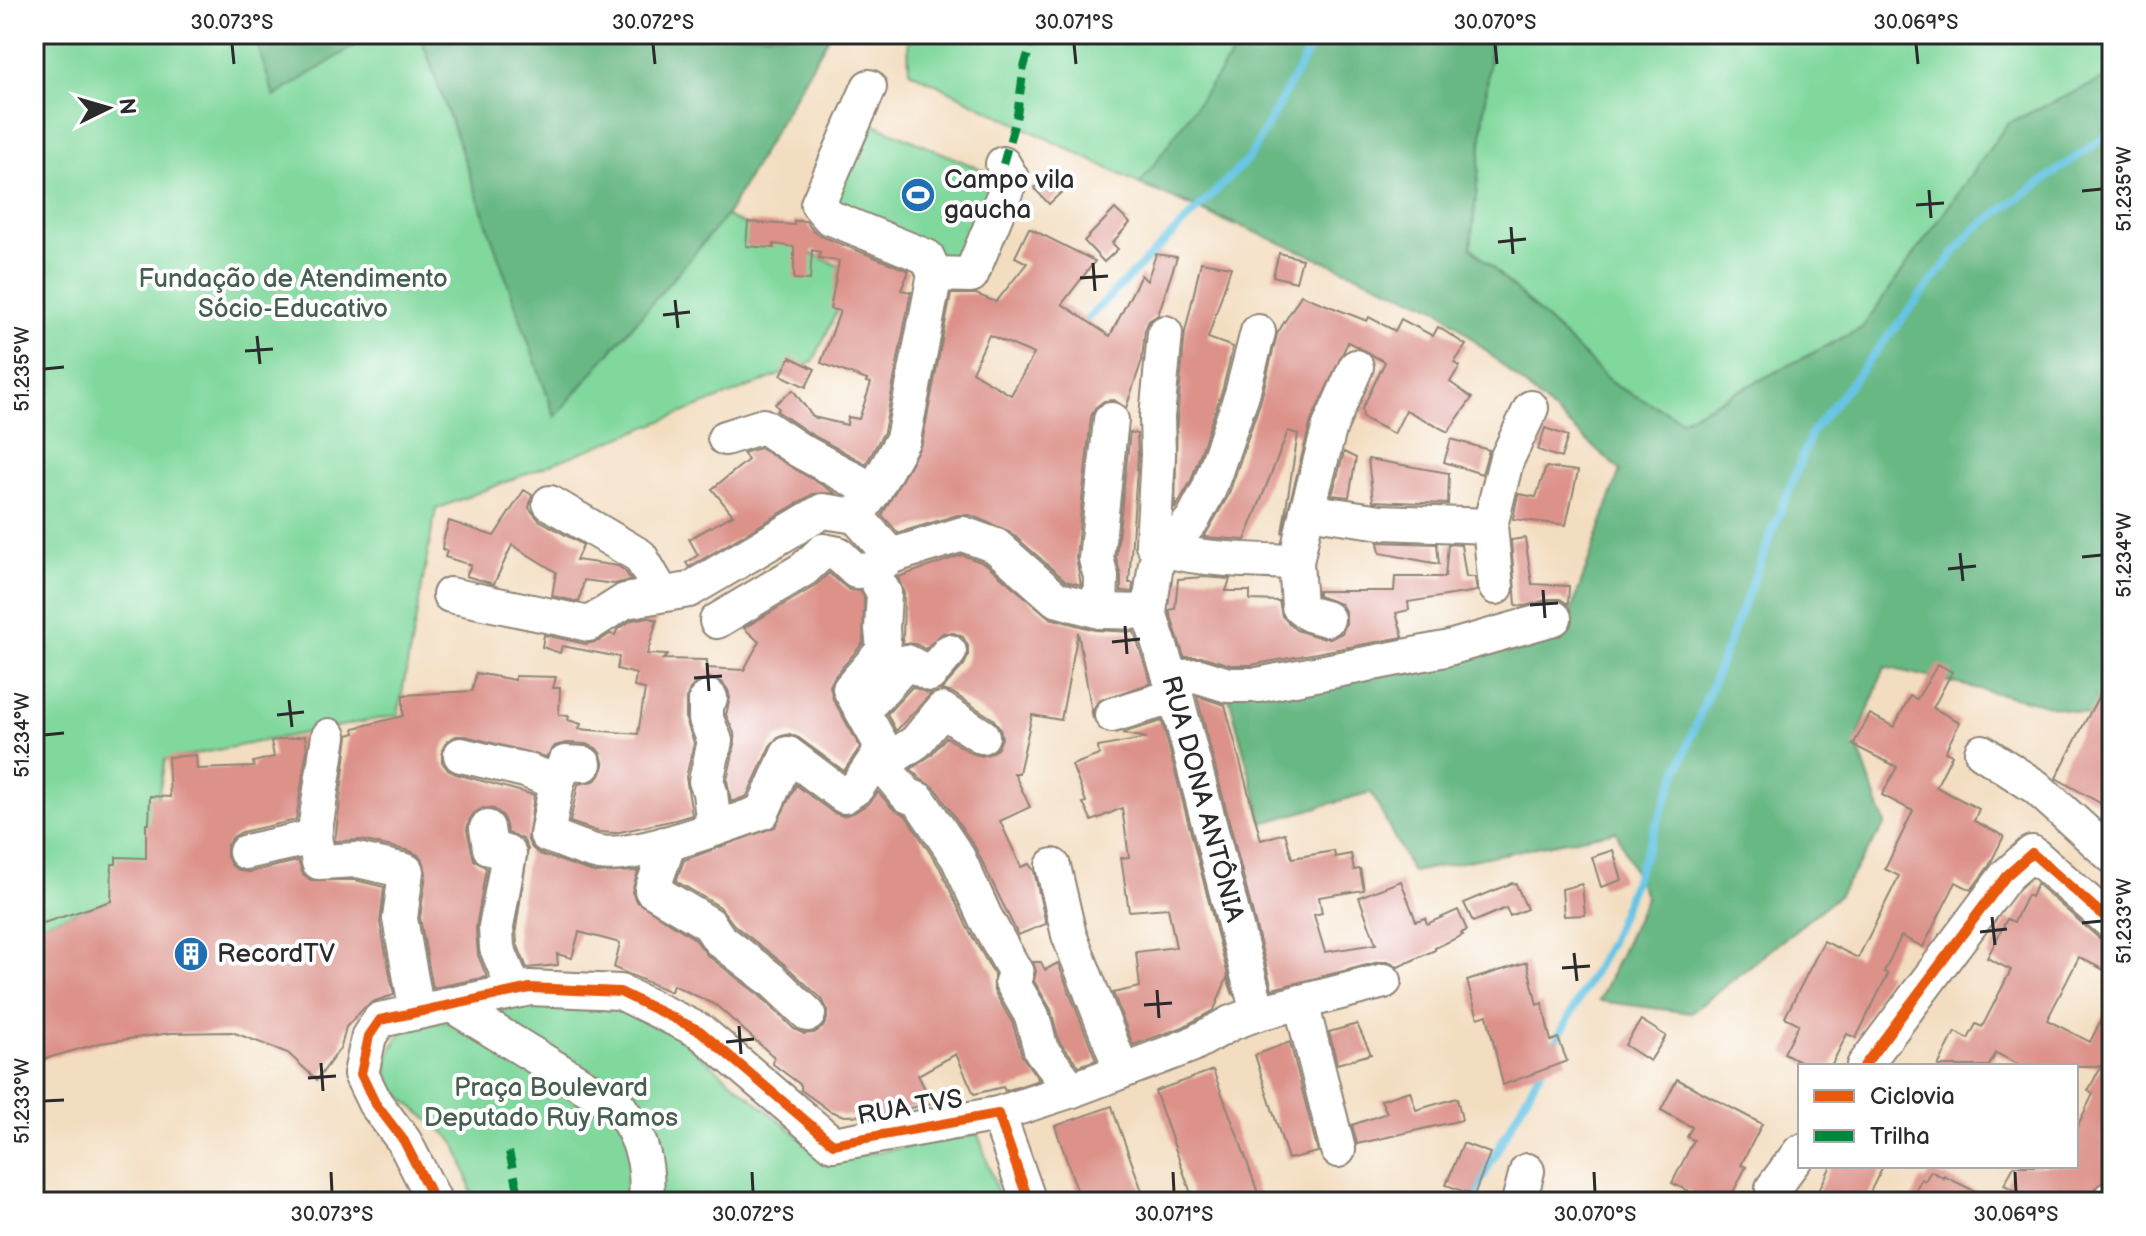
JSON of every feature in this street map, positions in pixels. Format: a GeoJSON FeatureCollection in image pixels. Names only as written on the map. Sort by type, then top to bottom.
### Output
{"type":"FeatureCollection","features":[{"type":"Feature","properties":{"kind":"street"},"geometry":{"type":"LineString","coordinates":[[450,595],[589,624],[625,601],[689,590],[823,511],[865,503],[903,439],[935,274],[927,257],[829,217],[818,204],[869,87]]}},
{"type":"Feature","properties":{"kind":"street"},"geometry":{"type":"LineString","coordinates":[[935,274],[971,275],[1011,178],[1003,164]]}},
{"type":"Feature","properties":{"kind":"street","name":"RUA DONA ANTÔNIA"},"geometry":{"type":"LineString","coordinates":[[1258,332],[1242,394],[1209,489],[1193,519],[1156,563],[1149,612],[1173,687],[1258,1013]]}},
{"type":"Feature","properties":{"kind":"street"},"geometry":{"type":"LineString","coordinates":[[1165,333],[1157,417],[1153,544],[1167,550],[1222,558],[1296,562]]}},
{"type":"Feature","properties":{"kind":"street"},"geometry":{"type":"LineString","coordinates":[[1327,619],[1309,614],[1299,606],[1296,562],[1330,426],[1356,367]]}},
{"type":"Feature","properties":{"kind":"street"},"geometry":{"type":"LineString","coordinates":[[1496,587],[1490,526],[1506,461],[1531,408]]}},
{"type":"Feature","properties":{"kind":"street"},"geometry":{"type":"LineString","coordinates":[[1100,611],[1101,576],[1096,559],[1111,420]]}},
{"type":"Feature","properties":{"kind":"street"},"geometry":{"type":"LineString","coordinates":[[725,438],[763,426],[799,450],[865,503],[881,563],[884,650],[850,689],[885,754],[891,776],[907,795],[919,800],[958,858],[985,917],[1016,973],[1012,982],[1032,1016],[1041,1050],[1072,1090]]}},
{"type":"Feature","properties":{"kind":"street"},"geometry":{"type":"LineString","coordinates":[[550,503],[640,556],[662,594]]}},
{"type":"Feature","properties":{"kind":"street"},"geometry":{"type":"LineString","coordinates":[[1307,511],[1381,522],[1490,526]]}},
{"type":"Feature","properties":{"kind":"street"},"geometry":{"type":"LineString","coordinates":[[717,621],[804,569],[823,551],[838,554],[856,571],[963,534],[996,546],[1056,599],[1100,611],[1149,612]]}},
{"type":"Feature","properties":{"kind":"street"},"geometry":{"type":"LineString","coordinates":[[1112,715],[1199,676],[1228,685],[1258,685],[1445,649],[1554,618]]}},
{"type":"Feature","properties":{"kind":"street"},"geometry":{"type":"LineString","coordinates":[[863,711],[907,662],[930,674],[949,652]]}},
{"type":"Feature","properties":{"kind":"street"},"geometry":{"type":"LineString","coordinates":[[710,698],[706,700],[706,719],[715,741],[706,781],[714,829]]}},
{"type":"Feature","properties":{"kind":"street"},"geometry":{"type":"LineString","coordinates":[[461,755],[525,770],[570,773],[547,835],[602,853],[664,844],[762,812],[788,754],[844,796],[857,787],[885,754],[916,742],[942,710],[982,736]]}},
{"type":"Feature","properties":{"kind":"street"},"geometry":{"type":"LineString","coordinates":[[329,736],[314,837],[319,862],[357,860],[406,871],[400,919],[417,1012]]}},
{"type":"Feature","properties":{"kind":"street"},"geometry":{"type":"LineString","coordinates":[[1982,752],[2036,787],[2112,856]]}},
{"type":"Feature","properties":{"kind":"street"},"geometry":{"type":"LineString","coordinates":[[487,828],[490,848],[509,854],[496,927],[497,948],[515,991]]}},
{"type":"Feature","properties":{"kind":"street"},"geometry":{"type":"LineString","coordinates":[[246,852],[314,837]]}},
{"type":"Feature","properties":{"kind":"street"},"geometry":{"type":"LineString","coordinates":[[664,844],[667,848],[652,890],[709,924],[719,939],[772,980],[808,1014]]}},
{"type":"Feature","properties":{"kind":"street"},"geometry":{"type":"LineString","coordinates":[[1865,1064],[2006,876],[2032,853],[2112,923]]}},
{"type":"Feature","properties":{"kind":"street"},"geometry":{"type":"LineString","coordinates":[[1053,866],[1069,935],[1122,1071]]}},
{"type":"Feature","properties":{"kind":"street"},"geometry":{"type":"LineString","coordinates":[[1029,1202],[998,1114],[1191,1045],[1231,1023],[1258,1013],[1384,981]]}},
{"type":"Feature","properties":{"kind":"street","name":"RUA TVS"},"geometry":{"type":"LineString","coordinates":[[435,1202],[404,1141],[375,1103],[361,1074],[369,1036],[380,1020],[530,988],[620,992],[687,1024],[700,1031],[833,1144],[998,1114]]}},
{"type":"Feature","properties":{"kind":"street"},"geometry":{"type":"LineString","coordinates":[[1301,1002],[1338,1150]]}},
{"type":"Feature","properties":{"kind":"street"},"geometry":{"type":"LineString","coordinates":[[450,1004],[620,1108],[638,1133],[648,1177],[646,1202]]}},
{"type":"Feature","properties":{"kind":"street"},"geometry":{"type":"LineString","coordinates":[[1774,1202],[1773,1188],[1798,1155]]}},
{"type":"Feature","properties":{"kind":"green space","name":"Fundação de Atendimento Sócio-Educativo"},"geometry":{"type":"Polygon","coordinates":[[[34,34],[830,34],[726,216],[855,273],[813,362],[436,509],[398,715],[165,760],[141,891],[34,926],[34,34]]]}},
{"type":"Feature","properties":{"kind":"green space"},"geometry":{"type":"Polygon","coordinates":[[[254,34],[373,34],[274,97],[254,34]]]}},
{"type":"Feature","properties":{"kind":"green space"},"geometry":{"type":"Polygon","coordinates":[[[420,34],[830,34],[726,216],[555,417],[420,34]]]}},
{"type":"Feature","properties":{"kind":"green space"},"geometry":{"type":"Polygon","coordinates":[[[908,34],[1356,34],[1235,226],[1140,184],[909,71],[908,34]]]}},
{"type":"Feature","properties":{"kind":"green space"},"geometry":{"type":"Polygon","coordinates":[[[1247,34],[1492,34],[1471,247],[1614,385],[1682,420],[1862,328],[2008,123],[2112,75],[2112,685],[2094,716],[1885,667],[1856,741],[1885,824],[1838,896],[1691,1013],[1599,1001],[1646,898],[1616,831],[1412,872],[1371,792],[1263,823],[1228,693],[1561,641],[1620,470],[1439,309],[1140,184],[1247,34]]]}},
{"type":"Feature","properties":{"kind":"green space"},"geometry":{"type":"Polygon","coordinates":[[[1492,34],[2112,34],[2112,75],[2008,123],[1862,328],[1681,420],[1614,385],[1471,247],[1492,34]]]}},
{"type":"Feature","properties":{"kind":"green space","name":"Campo vila gaucha"},"geometry":{"type":"Polygon","coordinates":[[[869,122],[1004,179],[967,269],[832,212],[869,122]]]}},
{"type":"Feature","properties":{"kind":"green space","name":"Praça Boulevard Deputado Ruy Ramos"},"geometry":{"type":"Polygon","coordinates":[[[537,1001],[617,1009],[677,1036],[828,1161],[978,1134],[1001,1202],[474,1202],[454,1142],[400,1094],[388,1073],[388,1060],[404,1030],[537,1001]]]}},
{"type":"Feature","properties":{"kind":"building"},"geometry":{"type":"Polygon","coordinates":[[[1052,171],[1067,187],[1049,204],[1034,188],[1052,171]]]}},
{"type":"Feature","properties":{"kind":"building"},"geometry":{"type":"Polygon","coordinates":[[[1115,209],[1130,223],[1112,243],[1118,249],[1104,262],[1084,241],[1115,209]]]}},
{"type":"Feature","properties":{"kind":"building"},"geometry":{"type":"Polygon","coordinates":[[[794,221],[806,221],[821,236],[909,271],[901,290],[911,292],[884,432],[866,464],[809,433],[777,411],[779,409],[775,404],[793,390],[813,417],[847,425],[848,417],[859,419],[871,383],[821,363],[840,311],[830,309],[839,261],[819,258],[820,252],[812,250],[810,280],[794,279],[794,247],[774,244],[774,248],[746,246],[748,222],[794,225],[794,221]]]}},
{"type":"Feature","properties":{"kind":"building"},"geometry":{"type":"Polygon","coordinates":[[[1029,228],[1095,261],[1062,304],[1110,336],[1141,275],[1147,281],[1156,254],[1177,257],[1158,315],[1149,321],[1145,330],[1142,360],[1126,408],[1114,400],[1104,401],[1095,408],[1091,417],[1076,557],[1081,585],[1066,581],[1009,531],[970,515],[957,515],[898,533],[882,515],[922,443],[951,294],[976,294],[996,302],[1027,263],[1015,257],[1029,228]],[[989,335],[972,372],[1011,395],[1034,354],[989,335]]]}},
{"type":"Feature","properties":{"kind":"building"},"geometry":{"type":"Polygon","coordinates":[[[1279,253],[1302,259],[1296,282],[1273,276],[1279,253]]]}},
{"type":"Feature","properties":{"kind":"building"},"geometry":{"type":"Polygon","coordinates":[[[1201,262],[1231,267],[1208,338],[1233,347],[1223,388],[1191,481],[1175,509],[1177,418],[1185,332],[1201,262]]]}},
{"type":"Feature","properties":{"kind":"building"},"geometry":{"type":"Polygon","coordinates":[[[1301,295],[1367,321],[1369,317],[1395,331],[1401,319],[1433,336],[1438,327],[1466,345],[1454,363],[1460,366],[1450,382],[1472,398],[1448,432],[1406,410],[1394,434],[1363,418],[1362,409],[1385,362],[1348,342],[1311,421],[1282,533],[1298,434],[1288,431],[1245,540],[1204,537],[1228,496],[1261,400],[1277,334],[1301,295]]]}},
{"type":"Feature","properties":{"kind":"building"},"geometry":{"type":"Polygon","coordinates":[[[790,357],[815,369],[806,387],[781,375],[790,357]]]}},
{"type":"Feature","properties":{"kind":"building"},"geometry":{"type":"Polygon","coordinates":[[[1545,428],[1568,436],[1561,458],[1538,450],[1545,428]]]}},
{"type":"Feature","properties":{"kind":"building"},"geometry":{"type":"Polygon","coordinates":[[[1130,432],[1137,434],[1138,455],[1129,583],[1133,583],[1132,592],[1121,591],[1116,557],[1130,432]]]}},
{"type":"Feature","properties":{"kind":"building"},"geometry":{"type":"Polygon","coordinates":[[[1451,439],[1489,450],[1482,474],[1444,462],[1451,439]]]}},
{"type":"Feature","properties":{"kind":"building"},"geometry":{"type":"Polygon","coordinates":[[[760,448],[835,493],[813,494],[689,567],[686,563],[698,555],[689,539],[733,515],[712,489],[748,460],[743,453],[760,448]]]}},
{"type":"Feature","properties":{"kind":"building"},"geometry":{"type":"Polygon","coordinates":[[[1344,452],[1356,458],[1349,497],[1332,495],[1344,452]]]}},
{"type":"Feature","properties":{"kind":"building"},"geometry":{"type":"Polygon","coordinates":[[[1368,459],[1449,473],[1448,504],[1373,501],[1368,459]]]}},
{"type":"Feature","properties":{"kind":"building"},"geometry":{"type":"Polygon","coordinates":[[[1546,467],[1578,471],[1566,525],[1513,519],[1518,494],[1536,497],[1546,467]]]}},
{"type":"Feature","properties":{"kind":"building"},"geometry":{"type":"Polygon","coordinates":[[[524,490],[532,495],[529,508],[539,520],[583,545],[576,560],[618,566],[631,580],[614,584],[584,580],[579,602],[552,596],[556,572],[512,545],[494,584],[466,576],[471,565],[445,557],[447,551],[442,549],[449,521],[494,536],[524,490]]]}},
{"type":"Feature","properties":{"kind":"building"},"geometry":{"type":"Polygon","coordinates":[[[1525,538],[1532,584],[1569,586],[1568,604],[1560,599],[1549,599],[1525,606],[1516,605],[1511,540],[1525,538]]]}},
{"type":"Feature","properties":{"kind":"building"},"geometry":{"type":"Polygon","coordinates":[[[1378,542],[1437,544],[1439,564],[1380,553],[1378,542]]]}},
{"type":"Feature","properties":{"kind":"building"},"geometry":{"type":"Polygon","coordinates":[[[1448,544],[1461,545],[1466,577],[1475,577],[1477,591],[1408,602],[1409,610],[1396,613],[1403,637],[1251,665],[1184,657],[1169,610],[1175,609],[1178,579],[1230,579],[1226,591],[1250,591],[1250,600],[1279,601],[1282,616],[1296,630],[1331,638],[1342,633],[1346,613],[1341,604],[1318,596],[1318,591],[1394,591],[1395,577],[1445,577],[1448,544]]]}},
{"type":"Feature","properties":{"kind":"building"},"geometry":{"type":"Polygon","coordinates":[[[962,555],[986,564],[1050,618],[1095,630],[1134,632],[1151,683],[1098,701],[1093,710],[1093,719],[1078,632],[1061,720],[1032,715],[1019,773],[1014,773],[1030,807],[1000,821],[1021,867],[1029,864],[1034,871],[1046,924],[1018,935],[975,847],[936,789],[911,769],[931,755],[946,737],[971,753],[982,756],[998,748],[1002,738],[1000,728],[993,719],[953,693],[941,690],[964,665],[968,656],[968,646],[963,637],[943,633],[925,649],[916,644],[903,643],[904,593],[898,577],[962,555]]]}},
{"type":"Feature","properties":{"kind":"building"},"geometry":{"type":"Polygon","coordinates":[[[829,573],[849,590],[860,591],[864,598],[863,643],[830,686],[833,699],[860,747],[844,771],[799,738],[790,734],[778,737],[770,746],[747,796],[731,802],[727,780],[735,744],[726,715],[730,698],[722,682],[710,678],[696,683],[686,699],[686,720],[694,743],[686,777],[692,815],[615,833],[599,832],[570,822],[578,784],[594,781],[604,766],[601,754],[586,744],[555,746],[546,757],[456,736],[447,741],[442,750],[442,762],[456,774],[534,795],[528,840],[540,854],[596,873],[638,871],[632,892],[636,901],[695,939],[707,955],[759,995],[794,1029],[804,1034],[814,1033],[823,1027],[827,1009],[822,999],[734,925],[720,907],[676,881],[684,860],[775,827],[796,785],[832,812],[843,816],[869,803],[878,792],[892,808],[906,816],[940,868],[967,927],[994,974],[994,991],[1013,1024],[1022,1056],[1039,1080],[1005,1091],[1003,1087],[974,1094],[956,1054],[918,1075],[932,1103],[880,1115],[844,1116],[830,1111],[801,1090],[801,1085],[773,1064],[774,1057],[716,1005],[673,985],[671,992],[614,968],[620,943],[579,932],[572,958],[557,954],[558,965],[527,968],[517,944],[516,928],[528,849],[523,839],[508,833],[503,816],[494,809],[483,808],[474,813],[467,830],[474,860],[486,868],[476,928],[478,955],[487,977],[433,988],[420,918],[426,873],[424,863],[410,851],[361,840],[335,841],[348,735],[355,733],[354,728],[403,716],[403,695],[472,691],[476,673],[515,680],[515,676],[556,677],[553,688],[560,688],[559,715],[569,716],[568,720],[581,724],[579,729],[638,734],[645,689],[634,687],[636,674],[617,669],[619,657],[562,646],[560,653],[542,647],[544,635],[586,644],[610,634],[615,635],[617,630],[632,620],[648,617],[657,620],[647,654],[668,655],[663,659],[707,660],[707,668],[744,670],[759,642],[744,628],[815,586],[829,573]]]}},
{"type":"Feature","properties":{"kind":"building"},"geometry":{"type":"Polygon","coordinates":[[[1938,664],[1952,672],[1933,708],[1960,722],[1945,752],[1952,755],[1936,787],[1979,809],[1974,821],[2004,836],[1989,866],[1971,890],[1956,882],[1923,947],[1901,936],[1884,972],[1888,974],[1856,1038],[1847,1034],[1832,1064],[1805,1064],[1784,1053],[1799,1024],[1785,1017],[1824,941],[1858,958],[1899,876],[1885,869],[1913,811],[1882,795],[1897,767],[1853,745],[1870,714],[1894,727],[1910,696],[1917,699],[1938,664]]]}},
{"type":"Feature","properties":{"kind":"building"},"geometry":{"type":"Polygon","coordinates":[[[2112,670],[2112,800],[2104,796],[2100,803],[2056,778],[2112,670]]]}},
{"type":"Feature","properties":{"kind":"building"},"geometry":{"type":"Polygon","coordinates":[[[912,687],[931,694],[896,731],[887,714],[912,687]]]}},
{"type":"Feature","properties":{"kind":"building"},"geometry":{"type":"Polygon","coordinates":[[[1197,696],[1225,705],[1261,840],[1285,833],[1292,858],[1334,851],[1335,857],[1351,854],[1354,870],[1360,869],[1364,890],[1319,897],[1322,913],[1314,915],[1325,952],[1376,944],[1359,897],[1401,881],[1416,921],[1425,918],[1427,924],[1458,910],[1467,930],[1461,933],[1463,935],[1398,967],[1390,962],[1379,962],[1272,989],[1197,696]]]}},
{"type":"Feature","properties":{"kind":"building"},"geometry":{"type":"Polygon","coordinates":[[[1162,721],[1233,995],[1227,978],[1214,1010],[1183,1027],[1133,1045],[1113,993],[1140,987],[1136,952],[1176,947],[1168,908],[1129,911],[1121,858],[1129,857],[1122,808],[1092,821],[1083,803],[1086,802],[1072,765],[1099,755],[1098,747],[1147,738],[1122,733],[1162,721]]]}},
{"type":"Feature","properties":{"kind":"building","name":"RecordTV"},"geometry":{"type":"Polygon","coordinates":[[[305,736],[307,748],[296,820],[242,832],[227,845],[227,857],[232,866],[241,871],[250,872],[298,861],[303,874],[311,880],[355,880],[384,887],[380,923],[394,995],[364,1008],[346,1027],[341,1047],[317,1080],[288,1053],[232,1032],[171,1033],[100,1043],[34,1062],[34,926],[111,901],[112,864],[116,864],[116,857],[146,858],[150,796],[170,797],[168,757],[196,755],[197,769],[254,767],[253,762],[274,757],[271,741],[305,736]]]}},
{"type":"Feature","properties":{"kind":"building"},"geometry":{"type":"Polygon","coordinates":[[[1613,850],[1622,880],[1601,887],[1592,857],[1613,850]]]}},
{"type":"Feature","properties":{"kind":"building"},"geometry":{"type":"Polygon","coordinates":[[[1516,884],[1527,909],[1510,916],[1506,908],[1473,922],[1464,903],[1516,884]]]}},
{"type":"Feature","properties":{"kind":"building"},"geometry":{"type":"Polygon","coordinates":[[[1582,884],[1585,915],[1564,916],[1562,889],[1582,884]]]}},
{"type":"Feature","properties":{"kind":"building"},"geometry":{"type":"Polygon","coordinates":[[[2037,884],[2099,938],[2112,942],[2112,974],[2079,957],[2047,1020],[2090,1042],[2112,998],[2112,1154],[2104,1169],[2111,1172],[2095,1188],[2090,1202],[2039,1202],[2004,1185],[2013,1168],[2078,1168],[2078,1125],[2093,1094],[2088,1091],[2101,1066],[2018,1064],[1996,1053],[1990,1064],[1939,1064],[1955,1032],[1968,1039],[1976,1024],[1982,1027],[2011,970],[1987,958],[2007,919],[2014,922],[2027,895],[2031,897],[2037,884]]]}},
{"type":"Feature","properties":{"kind":"building"},"geometry":{"type":"Polygon","coordinates":[[[1033,962],[1041,962],[1045,970],[1058,963],[1096,1060],[1079,1066],[1059,1041],[1051,1010],[1034,981],[1036,971],[1033,962]]]}},
{"type":"Feature","properties":{"kind":"building"},"geometry":{"type":"Polygon","coordinates":[[[1527,962],[1537,1005],[1542,1003],[1551,1041],[1558,1038],[1567,1061],[1503,1085],[1487,1015],[1478,1018],[1467,981],[1527,962]]]}},
{"type":"Feature","properties":{"kind":"building"},"geometry":{"type":"Polygon","coordinates":[[[1641,1020],[1666,1036],[1650,1061],[1625,1045],[1641,1020]]]}},
{"type":"Feature","properties":{"kind":"building"},"geometry":{"type":"Polygon","coordinates":[[[1357,1024],[1371,1054],[1337,1064],[1329,1032],[1357,1024]]]}},
{"type":"Feature","properties":{"kind":"building"},"geometry":{"type":"Polygon","coordinates":[[[1290,1042],[1318,1152],[1288,1159],[1255,1055],[1290,1042]]]}},
{"type":"Feature","properties":{"kind":"building"},"geometry":{"type":"Polygon","coordinates":[[[1213,1070],[1261,1202],[1194,1202],[1155,1091],[1213,1070]]]}},
{"type":"Feature","properties":{"kind":"building"},"geometry":{"type":"Polygon","coordinates":[[[1677,1079],[1762,1124],[1741,1165],[1746,1167],[1728,1202],[1709,1202],[1672,1183],[1694,1140],[1687,1137],[1692,1127],[1661,1110],[1677,1079]]]}},
{"type":"Feature","properties":{"kind":"building"},"geometry":{"type":"Polygon","coordinates":[[[1410,1091],[1416,1110],[1457,1098],[1462,1120],[1357,1144],[1352,1125],[1387,1113],[1381,1100],[1410,1091]]]}},
{"type":"Feature","properties":{"kind":"building"},"geometry":{"type":"Polygon","coordinates":[[[1112,1106],[1146,1202],[1081,1202],[1055,1126],[1112,1106]]]}},
{"type":"Feature","properties":{"kind":"building"},"geometry":{"type":"Polygon","coordinates":[[[1463,1143],[1490,1153],[1474,1195],[1446,1185],[1463,1143]]]}},
{"type":"Feature","properties":{"kind":"building"},"geometry":{"type":"Polygon","coordinates":[[[1830,1168],[1882,1168],[1865,1202],[1813,1202],[1830,1168]]]}},
{"type":"Feature","properties":{"kind":"building"},"geometry":{"type":"Polygon","coordinates":[[[1931,1171],[1997,1202],[1910,1202],[1921,1179],[1925,1181],[1931,1171]]]}},
{"type":"Feature","properties":{"kind":"waterway"},"geometry":{"type":"LineString","coordinates":[[1080,326],[1249,158],[1318,34]]}},
{"type":"Feature","properties":{"kind":"waterway"},"geometry":{"type":"LineString","coordinates":[[1554,1045],[1610,942],[1812,432],[1972,231],[2112,132]]}},
{"type":"Feature","properties":{"kind":"waterway"},"geometry":{"type":"LineString","coordinates":[[1465,1202],[1472,1197],[1544,1064]]}},
{"type":"Feature","properties":{"kind":"marked path"},"geometry":{"type":"LineString","coordinates":[[1003,164],[1034,34]]}},
{"type":"Feature","properties":{"kind":"marked path"},"geometry":{"type":"LineString","coordinates":[[509,1152],[521,1202]]}},
{"type":"Feature","properties":{"kind":"cycle path"},"geometry":{"type":"LineString","coordinates":[[1865,1064],[2006,876],[2032,853],[2112,923]]}},
{"type":"Feature","properties":{"kind":"cycle path"},"geometry":{"type":"LineString","coordinates":[[435,1202],[404,1141],[375,1103],[361,1074],[369,1036],[380,1020],[530,988],[620,992],[700,1031],[833,1144],[998,1114],[1029,1202]]}},
{"type":"Feature","properties":{"kind":"place","name":"Campo vila gaucha"},"geometry":{"type":"Point","coordinates":[918,195]}},
{"type":"Feature","properties":{"kind":"place","name":"RecordTV"},"geometry":{"type":"Point","coordinates":[191,954]}}]}
